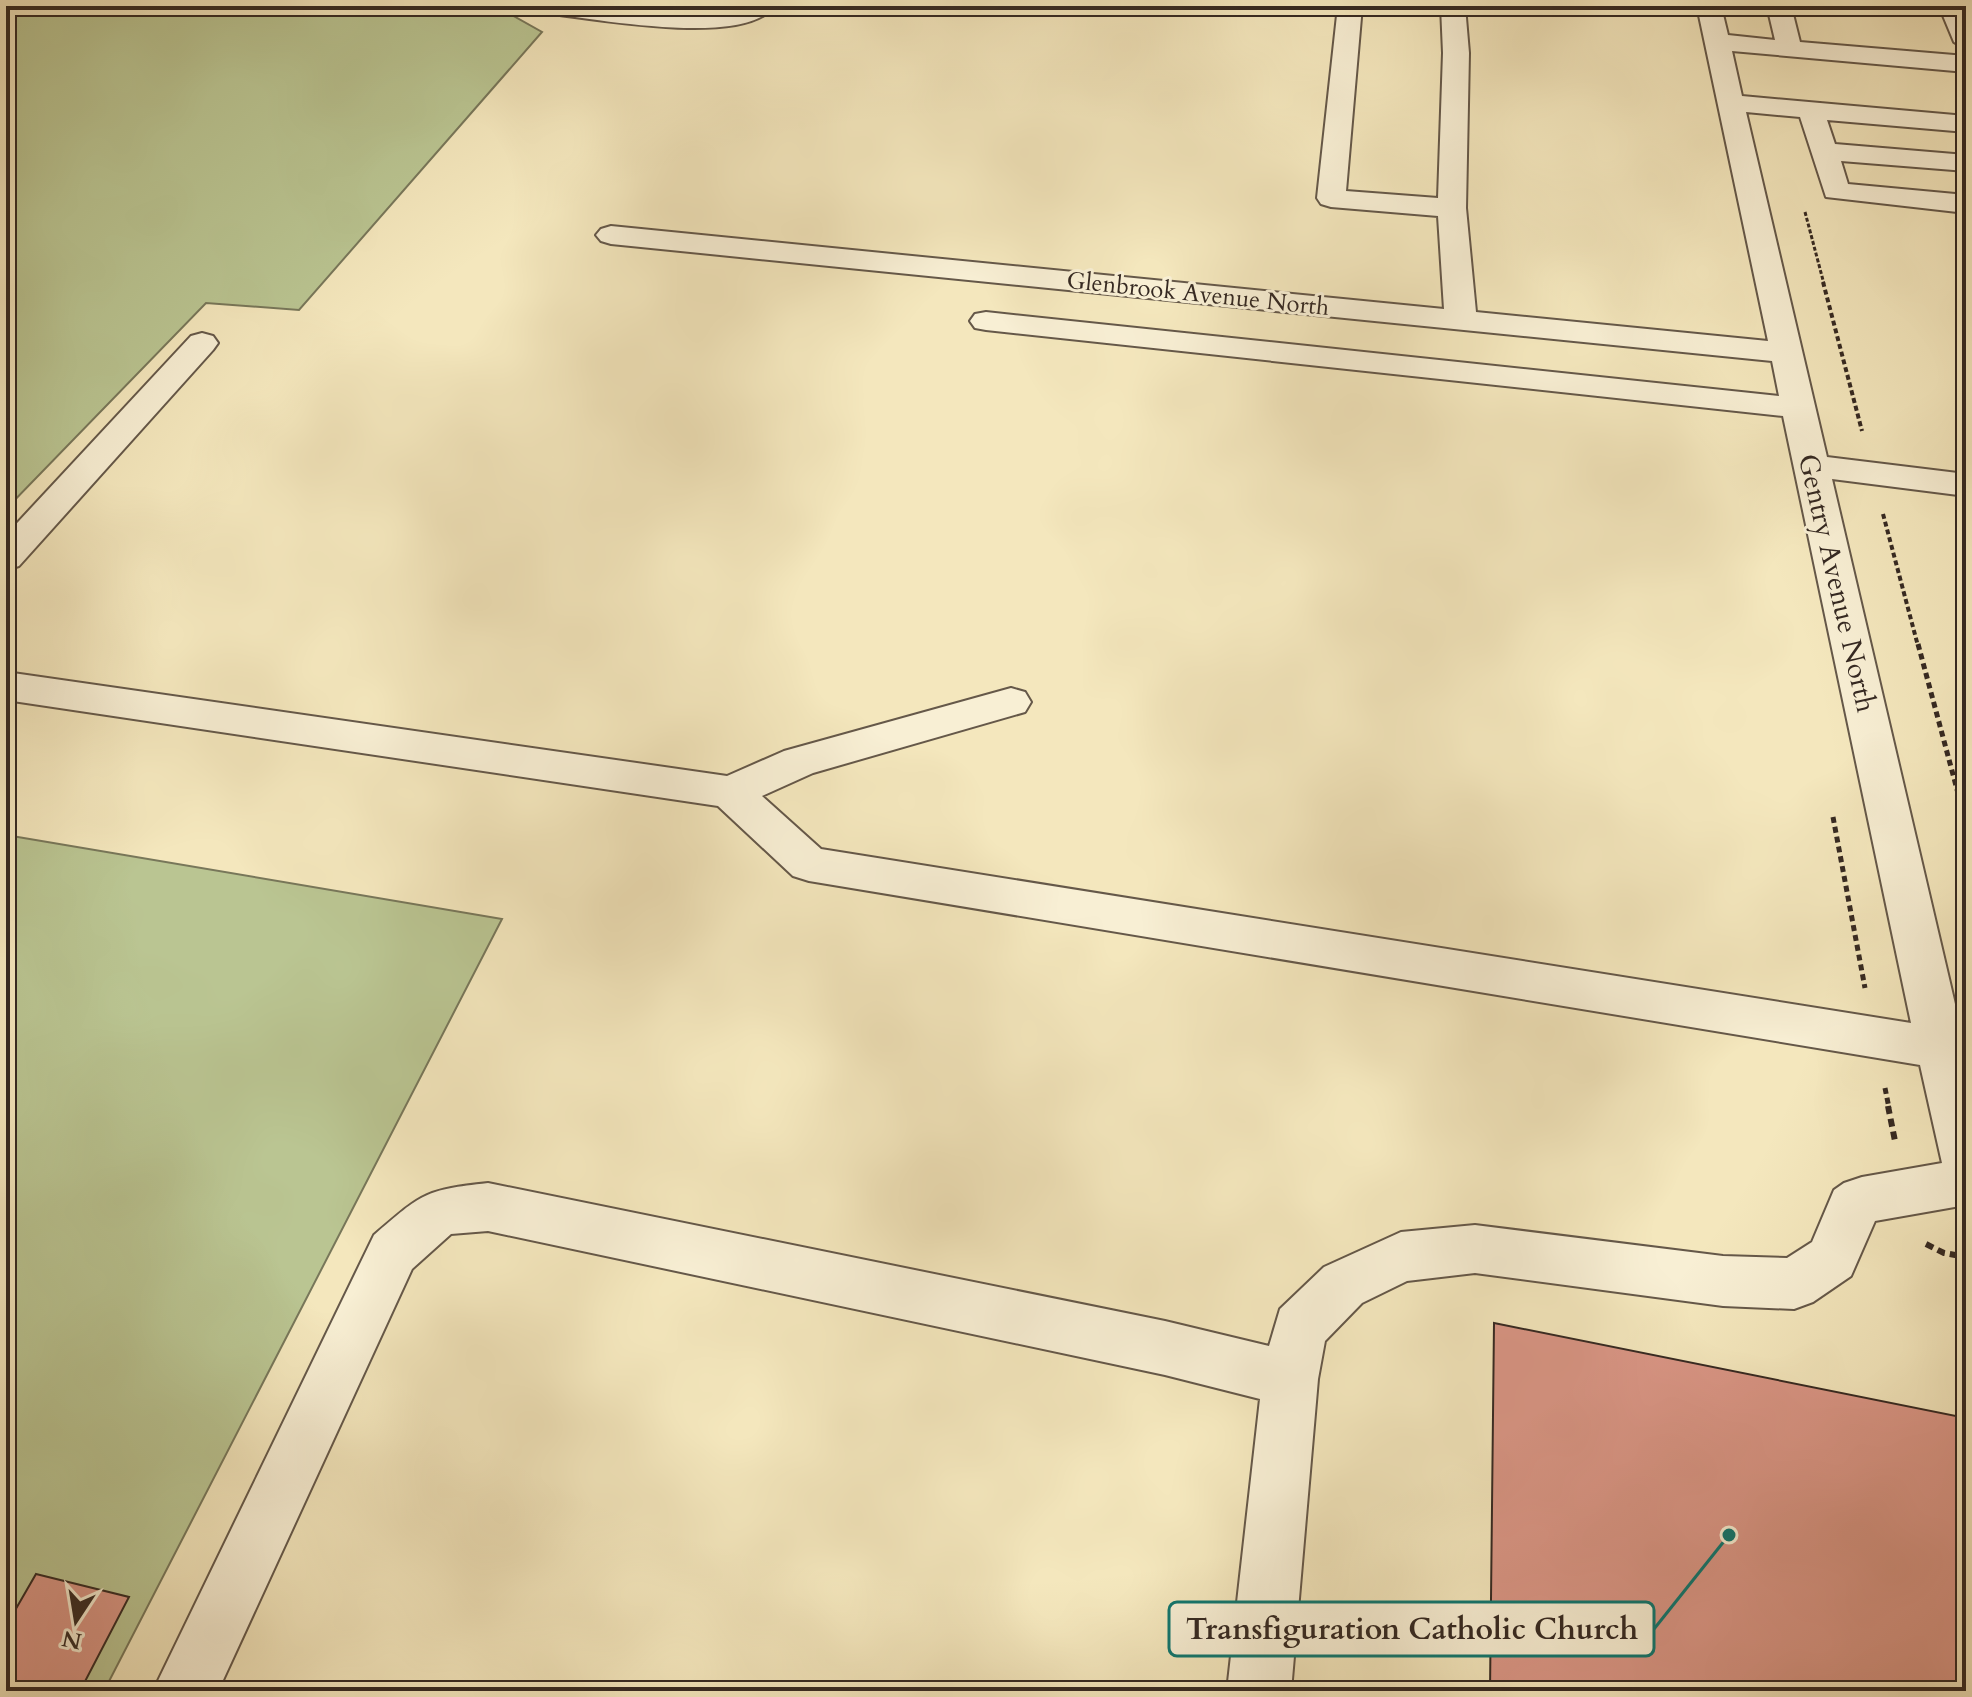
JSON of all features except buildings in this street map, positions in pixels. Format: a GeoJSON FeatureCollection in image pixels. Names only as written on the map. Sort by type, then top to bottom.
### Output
{"type":"FeatureCollection","features":[{"type":"Feature","properties":{"kind":"street"},"geometry":{"type":"LineString","coordinates":[[544,6],[703,23],[745,16],[762,6]]}},
{"type":"Feature","properties":{"kind":"street"},"geometry":{"type":"LineString","coordinates":[[1350,6],[1331,198],[1452,208]]}},
{"type":"Feature","properties":{"kind":"street"},"geometry":{"type":"LineString","coordinates":[[1453,6],[1452,208],[1461,320]]}},
{"type":"Feature","properties":{"kind":"street"},"geometry":{"type":"LineString","coordinates":[[1779,6],[1789,48]]}},
{"type":"Feature","properties":{"kind":"street"},"geometry":{"type":"LineString","coordinates":[[1951,6],[1966,42]]}},
{"type":"Feature","properties":{"kind":"street"},"geometry":{"type":"LineString","coordinates":[[1713,24],[1789,48],[1966,64]]}},
{"type":"Feature","properties":{"kind":"street","name":"Gentry Avenue North"},"geometry":{"type":"LineString","coordinates":[[1713,24],[1966,1160]]}},
{"type":"Feature","properties":{"kind":"street"},"geometry":{"type":"LineString","coordinates":[[1730,103],[1966,124]]}},
{"type":"Feature","properties":{"kind":"street"},"geometry":{"type":"LineString","coordinates":[[1811,110],[1836,191],[1966,204]]}},
{"type":"Feature","properties":{"kind":"street"},"geometry":{"type":"LineString","coordinates":[[1825,151],[1966,163]]}},
{"type":"Feature","properties":{"kind":"street","name":"Glenbrook Avenue North"},"geometry":{"type":"LineString","coordinates":[[611,235],[1786,353]]}},
{"type":"Feature","properties":{"kind":"street"},"geometry":{"type":"LineString","coordinates":[[986,321],[1799,408]]}},
{"type":"Feature","properties":{"kind":"street"},"geometry":{"type":"LineString","coordinates":[[6,558],[202,343]]}},
{"type":"Feature","properties":{"kind":"street"},"geometry":{"type":"LineString","coordinates":[[1811,466],[1966,485]]}},
{"type":"Feature","properties":{"kind":"street"},"geometry":{"type":"LineString","coordinates":[[6,686],[730,792],[799,762],[1011,702]]}},
{"type":"Feature","properties":{"kind":"street"},"geometry":{"type":"LineString","coordinates":[[730,792],[809,864],[1941,1048]]}},
{"type":"Feature","properties":{"kind":"street"},"geometry":{"type":"LineString","coordinates":[[1259,1691],[1290,1379],[1300,1328],[1343,1285],[1401,1257],[1475,1249],[1723,1281],[1794,1284],[1832,1259],[1853,1207],[1862,1200],[1966,1182]]}},
{"type":"Feature","properties":{"kind":"street"},"geometry":{"type":"LineString","coordinates":[[185,1691],[393,1252],[439,1212],[488,1207],[1165,1348],[1290,1379]]}},
{"type":"Feature","properties":{"kind":"path"},"geometry":{"type":"LineString","coordinates":[[1801,198],[1966,823]]}},
{"type":"Feature","properties":{"kind":"green space"},"geometry":{"type":"Polygon","coordinates":[[[6,6],[503,6],[501,9],[542,32],[299,310],[206,303],[6,509],[6,6]]]}},
{"type":"Feature","properties":{"kind":"green space"},"geometry":{"type":"Polygon","coordinates":[[[6,835],[502,919],[104,1691],[6,1691],[6,835]]]}},
{"type":"Feature","properties":{"kind":"place","name":"Transfiguration Catholic Church"},"geometry":{"type":"Point","coordinates":[1729,1535]}}]}
